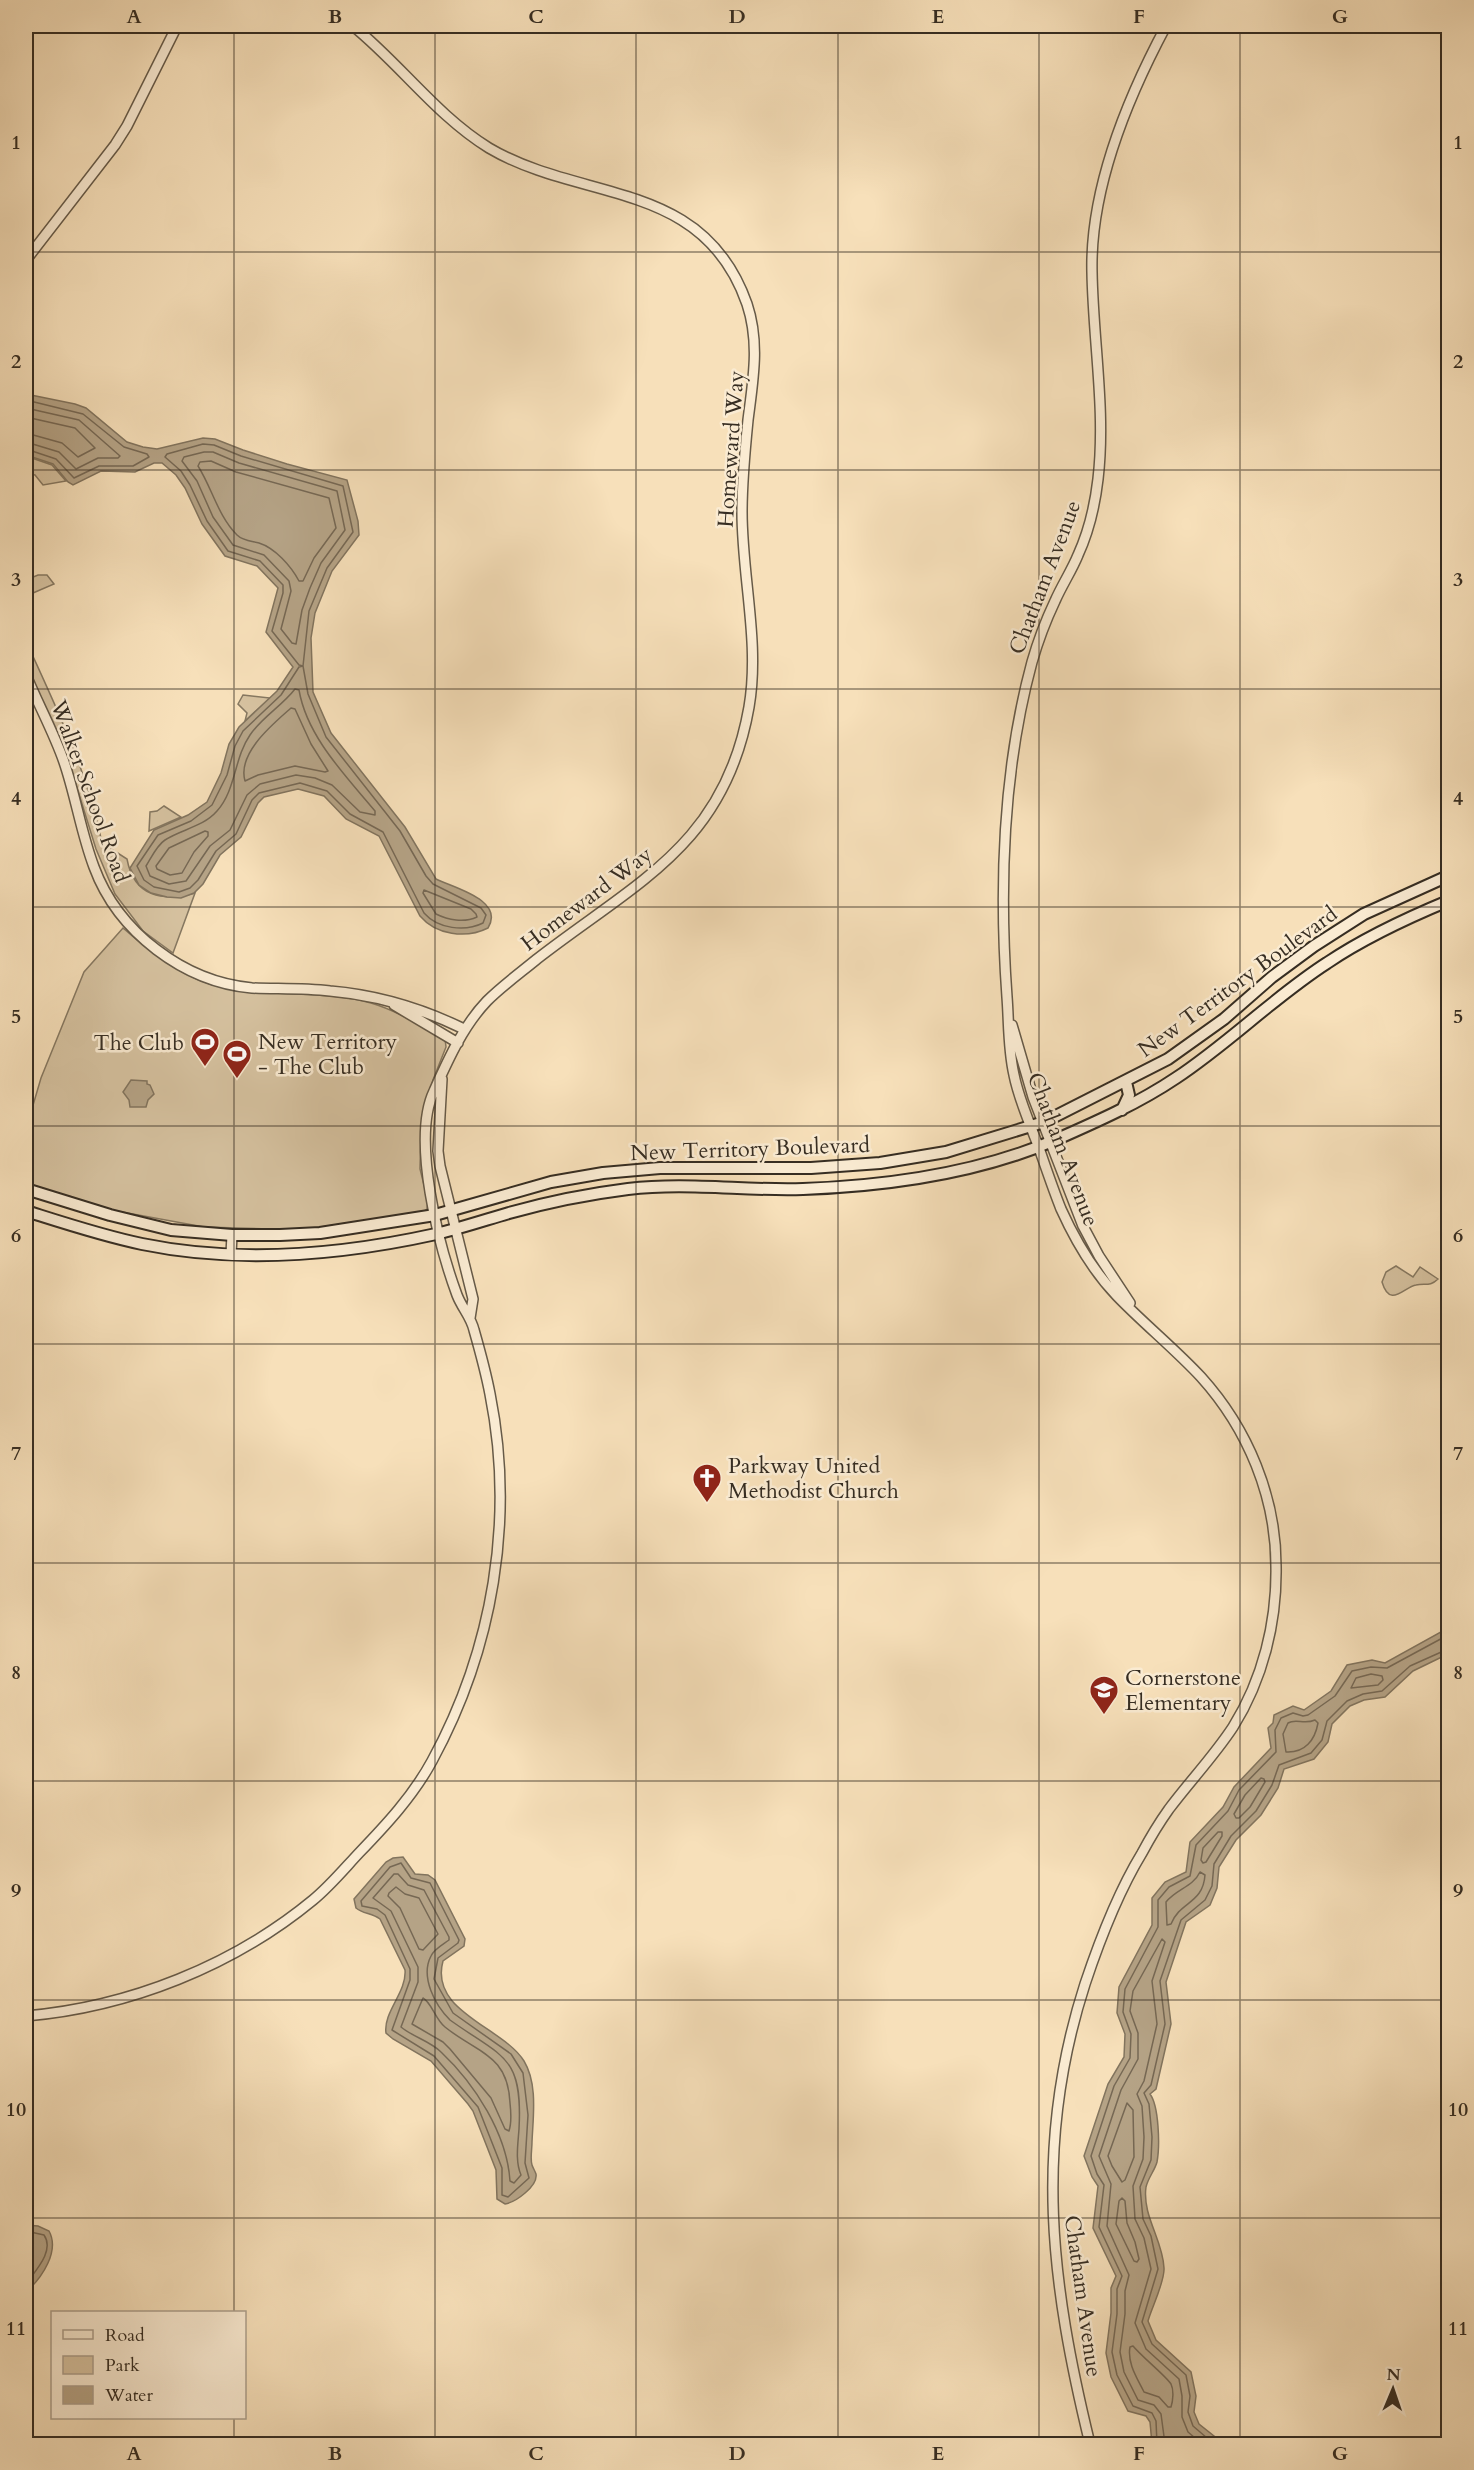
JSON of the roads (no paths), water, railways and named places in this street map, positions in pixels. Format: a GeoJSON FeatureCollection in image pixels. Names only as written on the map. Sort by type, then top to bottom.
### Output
{"type":"FeatureCollection","features":[{"type":"Feature","properties":{"kind":"main road","name":"New Territory Boulevard"},"geometry":{"type":"LineString","coordinates":[[26,1189],[66,1203],[171,1230],[232,1235],[320,1233],[435,1215],[506,1194],[581,1177],[660,1168],[811,1168],[880,1163],[946,1152],[1044,1122],[1168,1059],[1206,1032],[1272,976],[1314,946],[1364,914],[1449,876]]}},
{"type":"Feature","properties":{"kind":"main road","name":"New Territory Boulevard"},"geometry":{"type":"LineString","coordinates":[[26,1211],[143,1244],[188,1251],[231,1254],[323,1252],[357,1249],[440,1233],[510,1213],[585,1196],[632,1189],[802,1189],[862,1185],[942,1174],[993,1162],[1051,1142],[1122,1110],[1175,1079],[1327,963],[1421,912],[1449,901]]}},
{"type":"Feature","properties":{"kind":"main road"},"geometry":{"type":"LineString","coordinates":[[1122,1110],[1129,1095],[1126,1082]]}},
{"type":"Feature","properties":{"kind":"main road"},"geometry":{"type":"LineString","coordinates":[[719,1188],[720,1168]]}},
{"type":"Feature","properties":{"kind":"main road"},"geometry":{"type":"LineString","coordinates":[[581,1177],[585,1196]]}},
{"type":"Feature","properties":{"kind":"street"},"geometry":{"type":"LineString","coordinates":[[26,260],[115,146],[177,26]]}},
{"type":"Feature","properties":{"kind":"street","name":"Homeward Way"},"geometry":{"type":"LineString","coordinates":[[26,2016],[80,2009],[156,1987],[207,1966],[260,1937],[295,1913],[335,1880],[394,1815],[430,1765],[462,1698],[480,1647],[493,1589],[501,1506],[499,1458],[490,1394],[470,1318],[459,1302],[435,1215],[426,1172],[425,1132],[430,1101],[464,1029],[486,1002],[514,977],[643,883],[670,859],[701,823],[732,770],[746,725],[752,684],[752,638],[744,562],[742,512],[745,452],[755,372],[754,339],[748,307],[736,278],[718,253],[697,231],[680,218],[644,201],[524,165],[492,150],[444,113],[387,55],[353,26]]}},
{"type":"Feature","properties":{"kind":"street","name":"Chatham Avenue"},"geometry":{"type":"LineString","coordinates":[[1090,2445],[1068,2344],[1056,2262],[1053,2223],[1052,2169],[1055,2121],[1065,2057],[1079,2004],[1115,1902],[1137,1860],[1168,1811],[1221,1744],[1245,1705],[1264,1659],[1276,1596],[1274,1531],[1269,1502],[1258,1468],[1245,1440],[1224,1406],[1202,1378],[1115,1295],[1078,1242],[1062,1209],[1014,1079],[1008,1010],[1004,903],[1006,826],[1022,705],[1033,658],[1045,624],[1056,597],[1078,557],[1086,533],[1094,504],[1098,476],[1099,420],[1091,268],[1095,221],[1125,109],[1166,26]]}},
{"type":"Feature","properties":{"kind":"street","name":"Walker School Road"},"geometry":{"type":"LineString","coordinates":[[26,675],[64,761],[87,845],[101,883],[109,898],[141,936],[172,961],[210,979],[250,987],[353,993],[414,1006],[464,1029]]}},
{"type":"Feature","properties":{"kind":"street","name":"Walker School Road"},"geometry":{"type":"LineString","coordinates":[[390,1002],[458,1043]]}},
{"type":"Feature","properties":{"kind":"street","name":"Chatham Avenue"},"geometry":{"type":"LineString","coordinates":[[1008,1010],[1033,1097],[1083,1226],[1099,1256],[1138,1315]]}},
{"type":"Feature","properties":{"kind":"street","name":"Homeward Way"},"geometry":{"type":"LineString","coordinates":[[442,1078],[438,1151],[450,1211],[473,1299],[470,1318]]}},
{"type":"Feature","properties":{"kind":"street"},"geometry":{"type":"LineString","coordinates":[[231,1254],[232,1235]]}},
{"type":"Feature","properties":{"kind":"water"},"geometry":{"type":"Polygon","coordinates":[[[26,394],[86,408],[127,442],[143,447],[157,449],[203,438],[215,439],[287,464],[347,480],[358,521],[359,535],[332,571],[315,613],[311,638],[313,692],[331,733],[405,827],[436,879],[475,896],[484,903],[490,910],[491,918],[488,928],[461,934],[443,931],[427,922],[420,916],[379,836],[346,819],[324,796],[298,789],[264,797],[258,803],[241,837],[220,855],[203,884],[194,893],[181,898],[167,897],[151,893],[139,885],[130,868],[154,830],[188,815],[207,802],[221,773],[229,744],[239,727],[277,691],[293,667],[266,632],[278,588],[257,566],[225,556],[202,524],[185,488],[176,475],[162,463],[154,463],[135,472],[101,471],[73,485],[53,464],[26,455],[26,394]]]}},
{"type":"Feature","properties":{"kind":"water"},"geometry":{"type":"Polygon","coordinates":[[[131,1080],[147,1081],[150,1085],[154,1094],[148,1100],[146,1107],[130,1107],[129,1100],[123,1092],[131,1080]]]}},
{"type":"Feature","properties":{"kind":"water"},"geometry":{"type":"Polygon","coordinates":[[[1448,1628],[1448,1654],[1413,1671],[1385,1697],[1364,1700],[1350,1706],[1332,1724],[1328,1742],[1314,1759],[1284,1769],[1278,1788],[1261,1815],[1236,1840],[1219,1867],[1217,1888],[1210,1905],[1186,1922],[1166,1982],[1171,2024],[1156,2089],[1150,2094],[1157,2117],[1158,2146],[1157,2162],[1146,2187],[1146,2198],[1163,2258],[1164,2273],[1148,2321],[1156,2340],[1191,2372],[1196,2396],[1194,2412],[1199,2424],[1224,2444],[1152,2444],[1150,2422],[1146,2416],[1128,2411],[1111,2377],[1106,2353],[1111,2313],[1111,2288],[1116,2276],[1093,2228],[1098,2186],[1084,2156],[1108,2084],[1124,2057],[1125,2034],[1117,2013],[1119,1987],[1152,1925],[1152,1898],[1165,1882],[1186,1872],[1190,1842],[1223,1807],[1234,1787],[1271,1748],[1268,1728],[1273,1723],[1274,1715],[1293,1706],[1304,1710],[1331,1691],[1347,1665],[1372,1660],[1385,1663],[1448,1628]]]}},
{"type":"Feature","properties":{"kind":"water"},"geometry":{"type":"Polygon","coordinates":[[[403,1857],[415,1874],[428,1875],[435,1880],[465,1939],[464,1946],[443,1961],[442,1979],[447,1993],[470,2017],[514,2049],[528,2070],[534,2101],[531,2160],[536,2179],[525,2193],[510,2203],[505,2204],[497,2199],[496,2170],[473,2111],[468,2104],[431,2061],[386,2033],[388,2017],[405,1978],[405,1970],[380,1919],[356,1908],[354,1899],[386,1862],[393,1858],[403,1857]]]}},
{"type":"Feature","properties":{"kind":"water"},"geometry":{"type":"Polygon","coordinates":[[[26,2225],[38,2226],[49,2231],[52,2247],[48,2264],[26,2292],[26,2225]]]}},
{"type":"Feature","properties":{"kind":"place","name":"The Club"},"geometry":{"type":"Point","coordinates":[205,1068]}},
{"type":"Feature","properties":{"kind":"place","name":"New Territory - The Club"},"geometry":{"type":"Point","coordinates":[237,1080]}},
{"type":"Feature","properties":{"kind":"place","name":"Parkway United Methodist Church"},"geometry":{"type":"Point","coordinates":[707,1504]}},
{"type":"Feature","properties":{"kind":"place","name":"Cornerstone Elementary"},"geometry":{"type":"Point","coordinates":[1104,1716]}}]}
